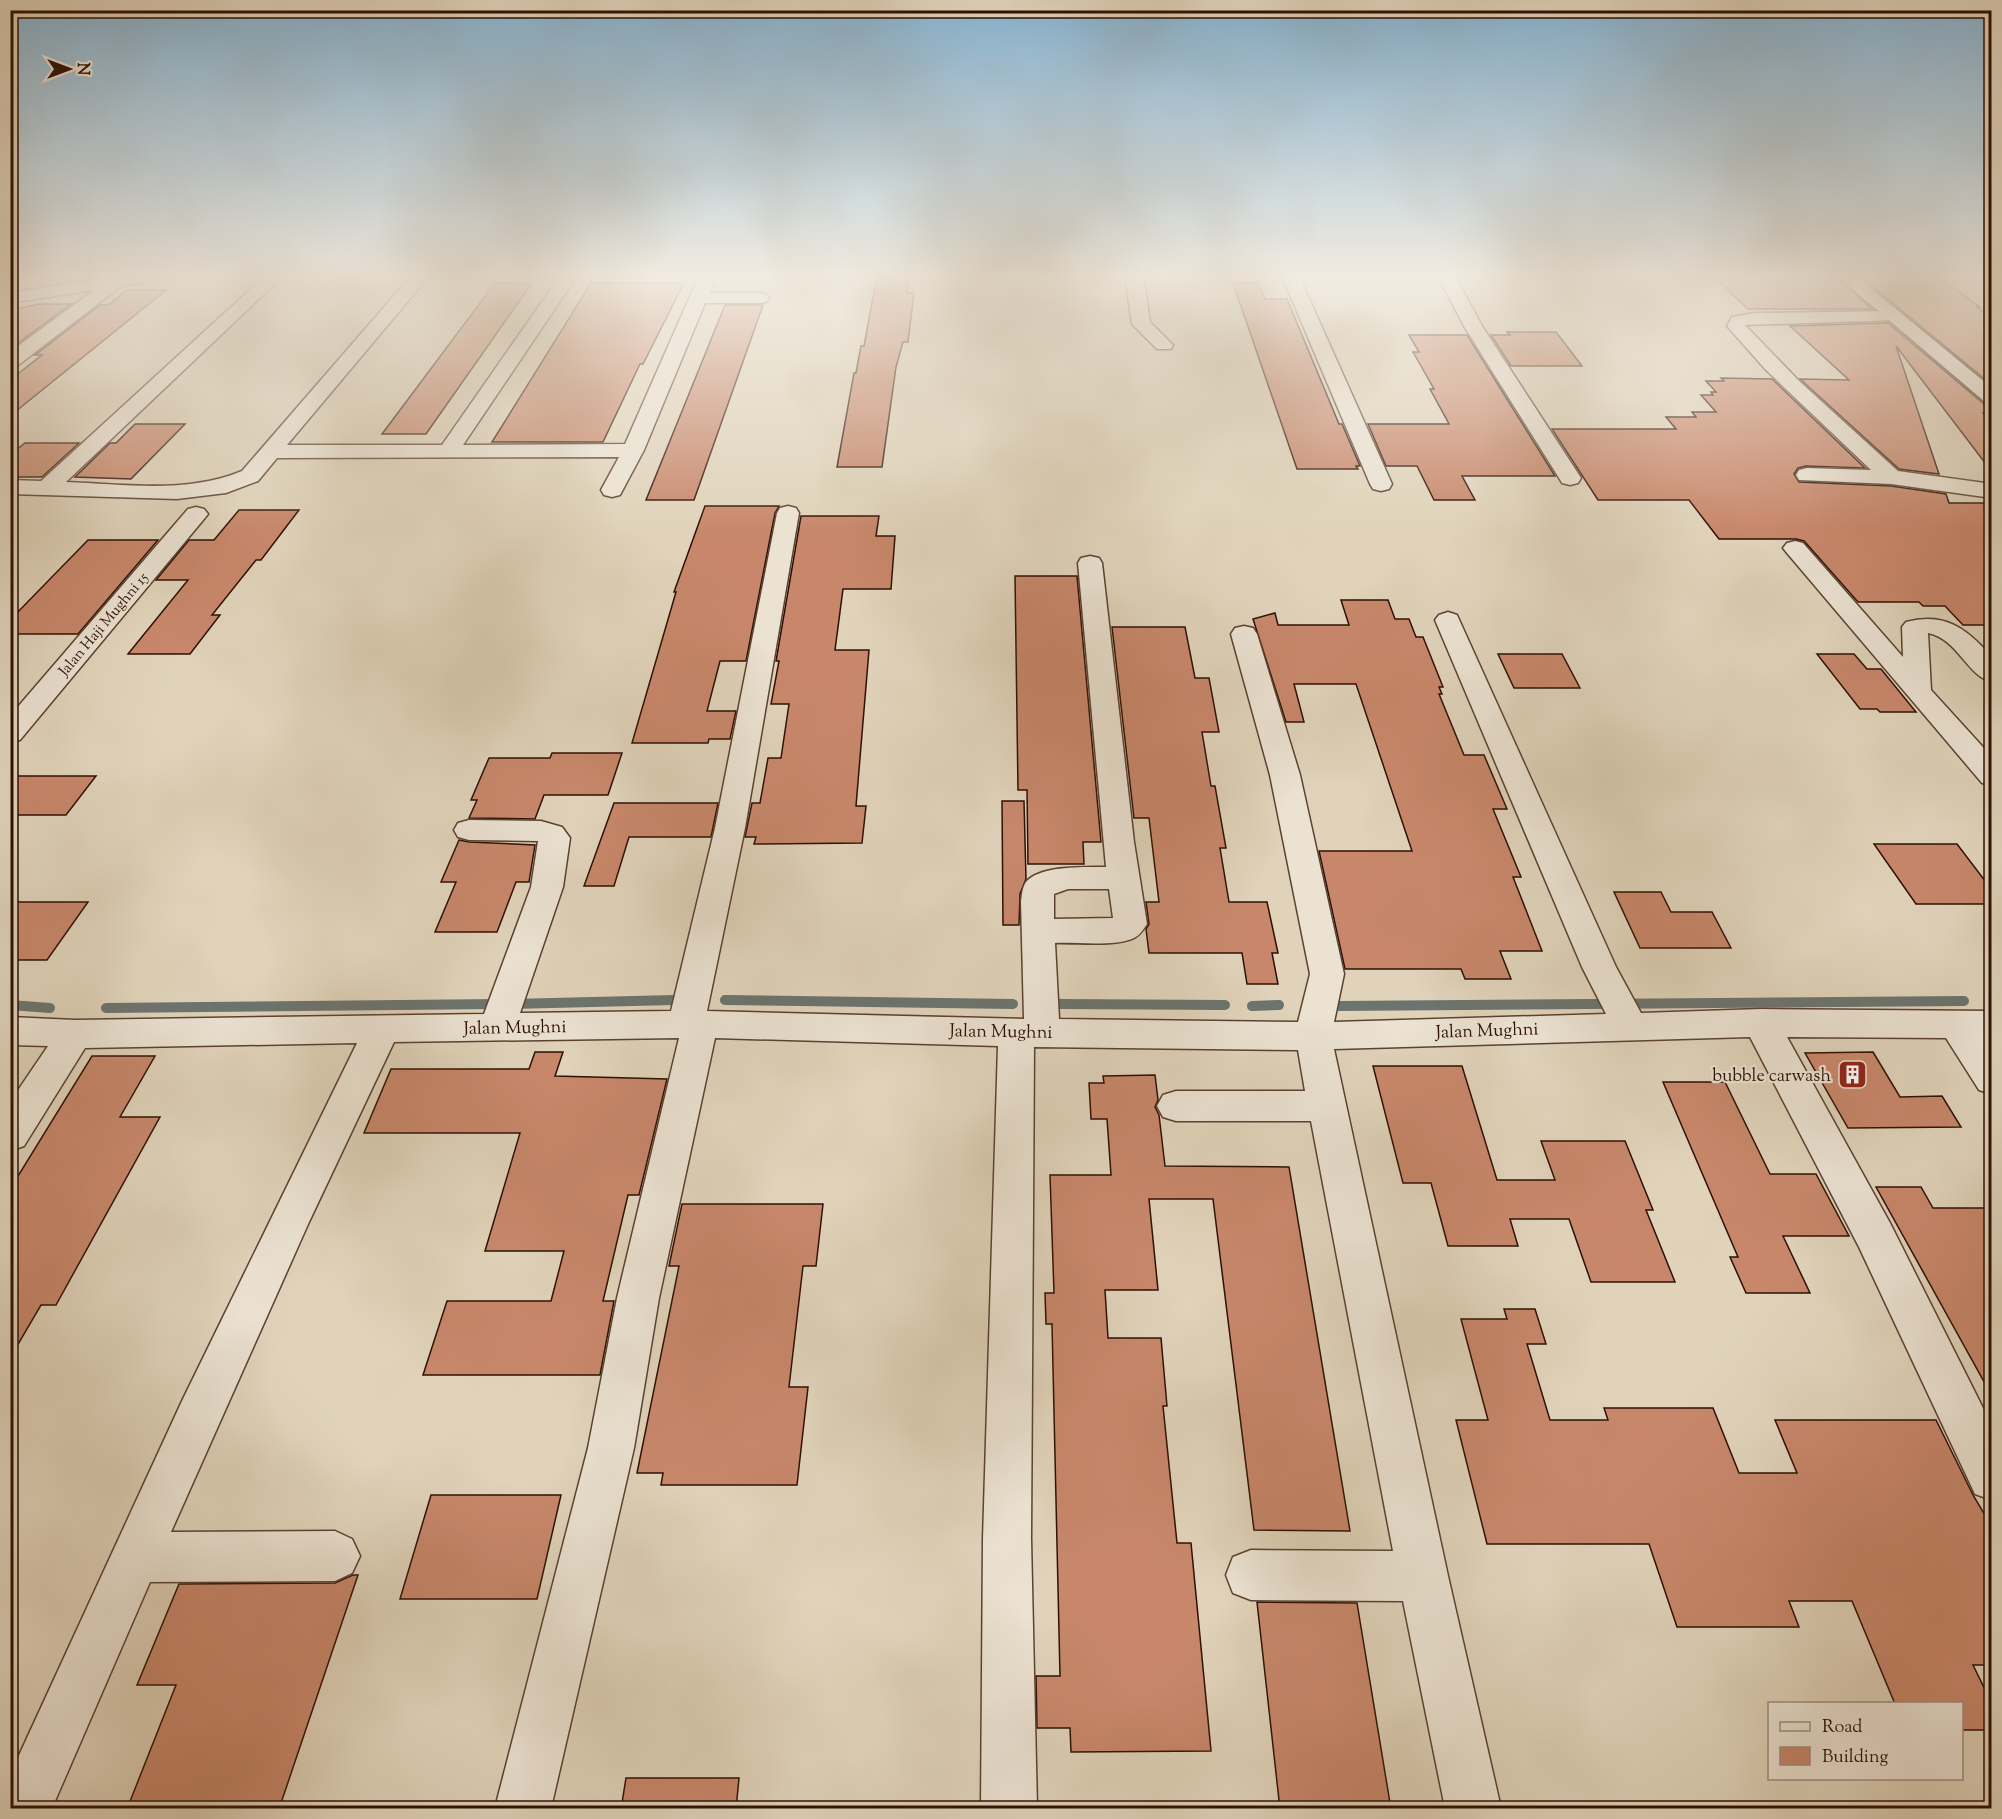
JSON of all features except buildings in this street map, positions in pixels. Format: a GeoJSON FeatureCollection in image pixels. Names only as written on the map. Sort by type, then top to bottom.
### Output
{"type":"FeatureCollection","features":[{"type":"Feature","properties":{"kind":"street"},"geometry":{"type":"LineString","coordinates":[[48,488],[184,361]]}},
{"type":"Feature","properties":{"kind":"street"},"geometry":{"type":"LineString","coordinates":[[10,487],[177,492],[226,486],[250,476],[350,361]]}},
{"type":"Feature","properties":{"kind":"street"},"geometry":{"type":"LineString","coordinates":[[448,451],[510,361]]}},
{"type":"Feature","properties":{"kind":"street"},"geometry":{"type":"LineString","coordinates":[[612,490],[633,450],[671,361]]}},
{"type":"Feature","properties":{"kind":"street"},"geometry":{"type":"LineString","coordinates":[[1327,361],[1381,484]]}},
{"type":"Feature","properties":{"kind":"street"},"geometry":{"type":"LineString","coordinates":[[1495,361],[1570,478]]}},
{"type":"Feature","properties":{"kind":"street"},"geometry":{"type":"LineString","coordinates":[[1769,361],[1806,400],[1852,439],[1891,477]]}},
{"type":"Feature","properties":{"kind":"street"},"geometry":{"type":"LineString","coordinates":[[1948,361],[1992,398]]}},
{"type":"Feature","properties":{"kind":"street"},"geometry":{"type":"LineString","coordinates":[[272,452],[633,450]]}},
{"type":"Feature","properties":{"kind":"street"},"geometry":{"type":"LineString","coordinates":[[1807,475],[1977,482]]}},
{"type":"Feature","properties":{"kind":"street"},"geometry":{"type":"LineString","coordinates":[[523,1809],[611,1448],[788,513]]}},
{"type":"Feature","properties":{"kind":"street","name":"Jalan Haji Mughni 15"},"geometry":{"type":"LineString","coordinates":[[10,734],[196,514]]}},
{"type":"Feature","properties":{"kind":"street"},"geometry":{"type":"LineString","coordinates":[[1794,548],[1992,776]]}},
{"type":"Feature","properties":{"kind":"street"},"geometry":{"type":"LineString","coordinates":[[1039,931],[1122,930],[1130,924],[1118,842],[1090,563]]}},
{"type":"Feature","properties":{"kind":"street"},"geometry":{"type":"LineString","coordinates":[[1448,620],[1599,967],[1630,1025]]}},
{"type":"Feature","properties":{"kind":"street"},"geometry":{"type":"LineString","coordinates":[[1917,691],[1915,627],[1925,624],[1940,626],[1951,632],[1992,674]]}},
{"type":"Feature","properties":{"kind":"street"},"geometry":{"type":"LineString","coordinates":[[1244,634],[1286,775],[1327,974],[1313,1036],[1473,1809]]}},
{"type":"Feature","properties":{"kind":"street"},"geometry":{"type":"LineString","coordinates":[[469,830],[541,831],[551,834],[554,838],[547,887],[498,1021]]}},
{"type":"Feature","properties":{"kind":"street"},"geometry":{"type":"LineString","coordinates":[[1009,1809],[1007,1539],[1029,1032],[1039,931],[1039,888],[1064,878],[1124,878]]}},
{"type":"Feature","properties":{"kind":"street","name":"Jalan Mughni"},"geometry":{"type":"LineString","coordinates":[[10,1031],[75,1034],[382,1030],[498,1021],[1313,1036],[1630,1025],[1761,1023],[1974,1026]]}},
{"type":"Feature","properties":{"kind":"street"},"geometry":{"type":"LineString","coordinates":[[1761,1023],[1875,1236],[1992,1477]]}},
{"type":"Feature","properties":{"kind":"street"},"geometry":{"type":"LineString","coordinates":[[1974,1026],[1992,1080]]}},
{"type":"Feature","properties":{"kind":"street"},"geometry":{"type":"LineString","coordinates":[[24,1809],[319,1155],[382,1030]]}},
{"type":"Feature","properties":{"kind":"street"},"geometry":{"type":"LineString","coordinates":[[10,1135],[75,1034]]}},
{"type":"Feature","properties":{"kind":"street"},"geometry":{"type":"LineString","coordinates":[[1176,1106],[1328,1106]]}},
{"type":"Feature","properties":{"kind":"street"},"geometry":{"type":"LineString","coordinates":[[136,1557],[335,1556]]}},
{"type":"Feature","properties":{"kind":"street"},"geometry":{"type":"LineString","coordinates":[[1251,1575],[1423,1576]]}},
{"type":"Feature","properties":{"kind":"waterway"},"geometry":{"type":"LineString","coordinates":[[511,1004],[674,1000]]}},
{"type":"Feature","properties":{"kind":"waterway"},"geometry":{"type":"LineString","coordinates":[[725,1000],[1013,1004]]}},
{"type":"Feature","properties":{"kind":"waterway"},"geometry":{"type":"LineString","coordinates":[[1339,1006],[1964,1001]]}},
{"type":"Feature","properties":{"kind":"waterway"},"geometry":{"type":"LineString","coordinates":[[106,1008],[497,1004]]}},
{"type":"Feature","properties":{"kind":"waterway"},"geometry":{"type":"LineString","coordinates":[[1060,1004],[1225,1005]]}},
{"type":"Feature","properties":{"kind":"waterway"},"geometry":{"type":"LineString","coordinates":[[10,1005],[50,1008]]}},
{"type":"Feature","properties":{"kind":"waterway"},"geometry":{"type":"LineString","coordinates":[[1252,1006],[1279,1005]]}},
{"type":"Feature","properties":{"kind":"place","name":"bubble carwash"},"geometry":{"type":"Point","coordinates":[1852,1075]}}]}
